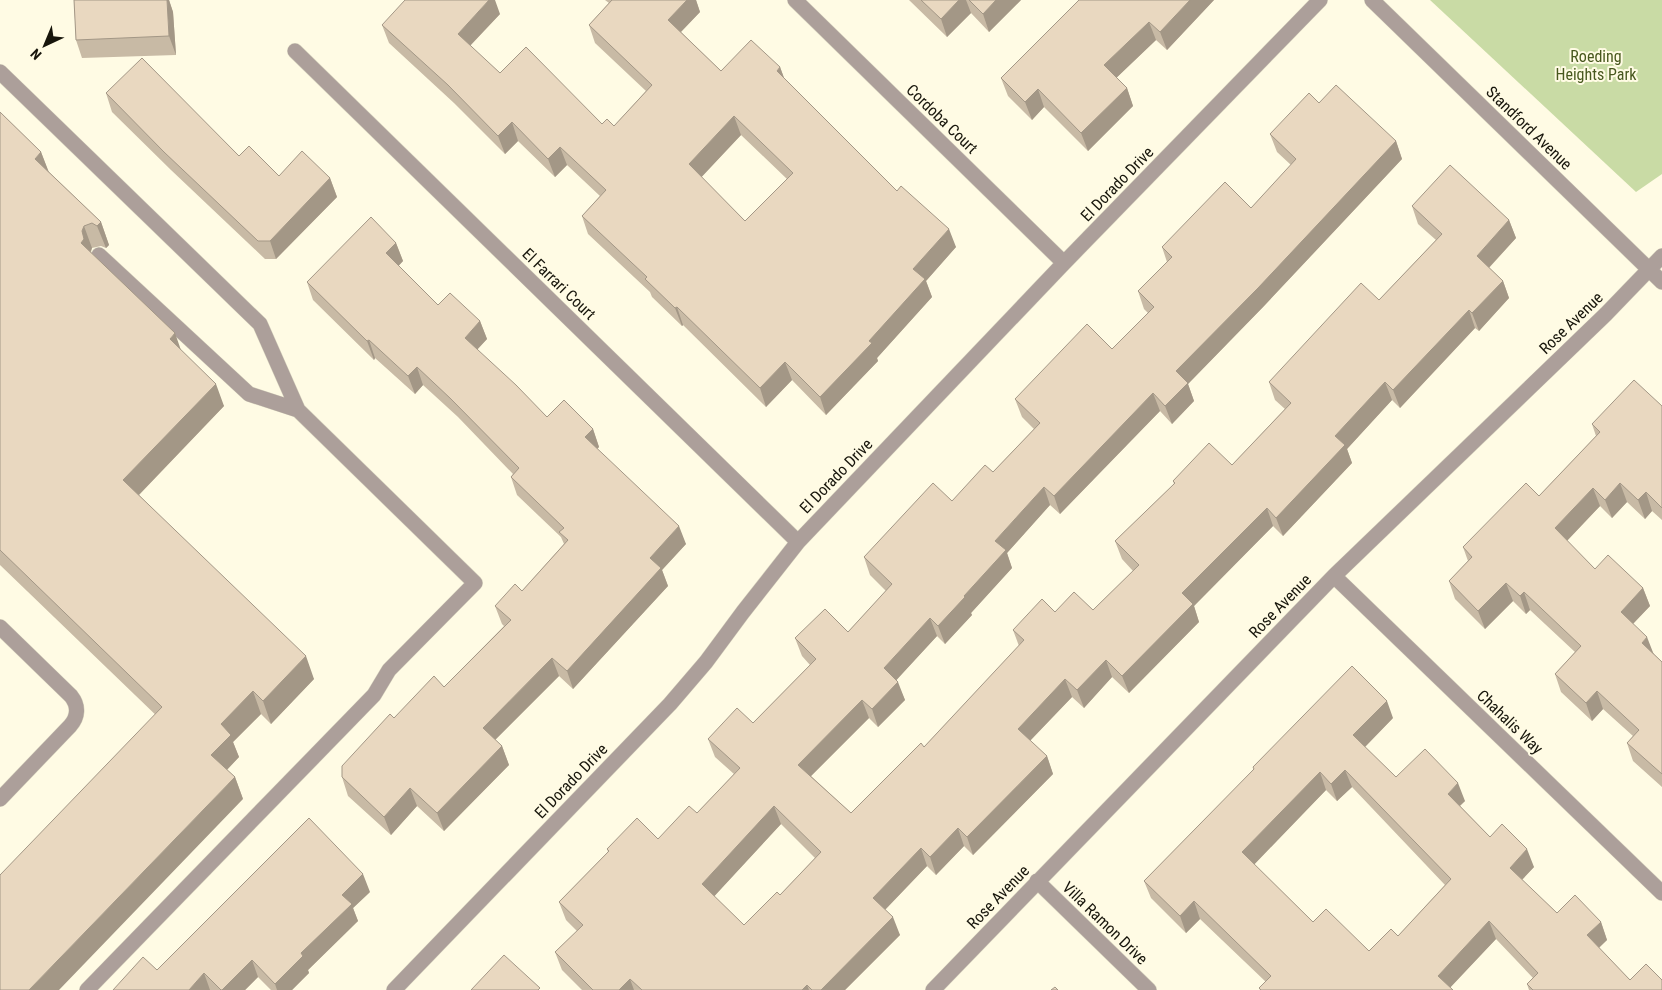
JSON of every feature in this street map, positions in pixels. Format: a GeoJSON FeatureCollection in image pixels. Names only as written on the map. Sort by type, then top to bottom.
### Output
{"type":"FeatureCollection","features":[{"type":"Feature","properties":{"kind":"street","name":"Cordoba Court"},"geometry":{"type":"LineString","coordinates":[[794,0],[1064,263]]}},
{"type":"Feature","properties":{"kind":"street","name":"El Dorado Drive"},"geometry":{"type":"LineString","coordinates":[[394,990],[670,704],[706,662],[798,542],[1064,263],[1320,0]]}},
{"type":"Feature","properties":{"kind":"street","name":"Standford Avenue"},"geometry":{"type":"LineString","coordinates":[[1372,0],[1662,282]]}},
{"type":"Feature","properties":{"kind":"street","name":"El Farrari Court"},"geometry":{"type":"LineString","coordinates":[[295,51],[798,542]]}},
{"type":"Feature","properties":{"kind":"street"},"geometry":{"type":"LineString","coordinates":[[0,72],[260,324],[298,410],[475,583],[389,670],[374,695],[87,990]]}},
{"type":"Feature","properties":{"kind":"street"},"geometry":{"type":"LineString","coordinates":[[99,255],[249,394],[298,410]]}},
{"type":"Feature","properties":{"kind":"street","name":"Rose Avenue"},"geometry":{"type":"LineString","coordinates":[[933,990],[1334,576],[1599,320],[1662,256]]}},
{"type":"Feature","properties":{"kind":"street","name":"Chahalis Way"},"geometry":{"type":"LineString","coordinates":[[1334,576],[1662,893]]}},
{"type":"Feature","properties":{"kind":"street"},"geometry":{"type":"LineString","coordinates":[[0,627],[70,696],[74,701],[77,711],[74,721],[70,726],[0,799]]}},
{"type":"Feature","properties":{"kind":"street","name":"Villa Ramon Drive"},"geometry":{"type":"LineString","coordinates":[[1037,882],[1149,990]]}},
{"type":"Feature","properties":{"kind":"green space","name":"Roeding Heights Park"},"geometry":{"type":"Polygon","coordinates":[[[1430,0],[1662,0],[1662,174],[1636,192],[1430,0]]]}},
{"type":"Feature","properties":{"kind":"building"},"geometry":{"type":"Polygon","coordinates":[[[74,0],[167,0],[169,36],[76,40],[74,0]]]}},
{"type":"Feature","properties":{"kind":"building"},"geometry":{"type":"Polygon","coordinates":[[[405,0],[489,0],[458,34],[500,73],[526,47],[602,124],[607,119],[614,126],[652,85],[589,25],[612,0],[687,0],[668,20],[721,71],[751,40],[780,67],[777,71],[897,191],[901,186],[949,229],[913,269],[925,279],[869,341],[872,343],[820,397],[785,362],[760,388],[677,307],[675,308],[645,279],[647,277],[582,216],[606,190],[560,147],[548,159],[512,122],[498,136],[448,85],[382,25],[405,0]],[[734,116],[689,164],[745,221],[793,173],[734,116]]]}},
{"type":"Feature","properties":{"kind":"building"},"geometry":{"type":"Polygon","coordinates":[[[921,0],[959,0],[941,19],[921,0]]]}},
{"type":"Feature","properties":{"kind":"building"},"geometry":{"type":"Polygon","coordinates":[[[969,0],[996,0],[983,14],[969,0]]]}},
{"type":"Feature","properties":{"kind":"building"},"geometry":{"type":"Polygon","coordinates":[[[1079,0],[1190,0],[1160,32],[1149,22],[1104,65],[1127,88],[1081,133],[1038,89],[1025,102],[1001,78],[1079,0]]]}},
{"type":"Feature","properties":{"kind":"building"},"geometry":{"type":"Polygon","coordinates":[[[142,58],[239,156],[249,146],[279,176],[302,151],[330,178],[270,241],[258,241],[164,152],[106,93],[142,58]]]}},
{"type":"Feature","properties":{"kind":"building"},"geometry":{"type":"Polygon","coordinates":[[[1336,85],[1396,141],[1258,288],[1176,371],[1188,383],[1165,406],[1153,393],[1054,496],[1044,487],[995,541],[1006,550],[965,597],[938,626],[930,618],[884,668],[898,682],[872,709],[862,700],[798,765],[851,813],[921,743],[924,747],[1024,640],[1013,630],[1042,599],[1055,612],[1074,592],[1093,610],[1139,565],[1115,541],[1175,483],[1173,481],[1209,443],[1232,465],[1291,403],[1269,382],[1361,283],[1379,300],[1442,234],[1412,206],[1450,165],[1509,220],[1477,256],[1503,281],[1472,313],[1469,310],[1393,390],[1385,382],[1335,436],[1345,445],[1276,518],[1267,508],[1182,593],[1193,604],[1122,676],[1106,660],[1077,690],[1065,679],[1018,729],[1047,756],[967,837],[958,828],[930,857],[921,848],[873,898],[893,917],[821,990],[812,990],[807,985],[802,990],[642,990],[630,979],[619,990],[593,990],[555,952],[583,925],[559,902],[609,851],[607,849],[637,818],[658,839],[689,806],[697,813],[740,768],[708,739],[737,708],[753,723],[816,659],[795,638],[825,609],[848,632],[892,584],[864,557],[933,483],[952,501],[985,465],[993,472],[1040,423],[1015,399],[1087,324],[1112,349],[1154,307],[1138,291],[1172,257],[1162,247],[1225,182],[1251,208],[1296,159],[1270,134],[1309,93],[1319,103],[1336,85]],[[774,806],[702,884],[744,925],[777,892],[780,895],[821,852],[774,806]]]}},
{"type":"Feature","properties":{"kind":"building"},"geometry":{"type":"Polygon","coordinates":[[[0,112],[41,152],[35,159],[101,222],[97,226],[92,223],[84,226],[82,231],[84,239],[81,243],[175,333],[170,339],[216,384],[123,480],[306,656],[263,701],[253,691],[221,724],[231,735],[211,755],[235,777],[29,990],[0,990],[0,875],[162,707],[0,550],[0,112]]]}},
{"type":"Feature","properties":{"kind":"building"},"geometry":{"type":"Polygon","coordinates":[[[371,217],[396,243],[386,253],[438,305],[450,293],[480,321],[465,338],[516,385],[547,417],[564,400],[593,429],[585,437],[679,526],[650,558],[661,568],[567,671],[552,658],[483,728],[502,746],[437,813],[410,788],[384,817],[342,777],[342,766],[390,714],[394,718],[434,676],[444,687],[511,620],[495,606],[515,584],[522,591],[568,540],[559,532],[564,528],[511,477],[519,468],[451,399],[417,367],[408,376],[369,340],[367,341],[307,282],[371,217]]]}},
{"type":"Feature","properties":{"kind":"building"},"geometry":{"type":"Polygon","coordinates":[[[1634,380],[1662,406],[1662,508],[1646,492],[1638,500],[1620,483],[1605,500],[1593,488],[1555,528],[1595,569],[1608,555],[1643,588],[1621,612],[1647,637],[1642,643],[1662,662],[1662,774],[1627,743],[1639,730],[1597,691],[1586,703],[1555,674],[1581,646],[1524,592],[1520,596],[1506,583],[1478,611],[1449,581],[1472,557],[1463,547],[1526,483],[1539,496],[1600,432],[1592,424],[1634,380]]]}},
{"type":"Feature","properties":{"kind":"building"},"geometry":{"type":"Polygon","coordinates":[[[1352,666],[1387,701],[1353,735],[1396,777],[1425,749],[1458,783],[1448,794],[1490,837],[1502,824],[1527,849],[1510,868],[1557,913],[1575,895],[1601,922],[1587,935],[1630,980],[1646,964],[1662,980],[1662,990],[1533,990],[1527,984],[1538,973],[1489,921],[1438,976],[1453,990],[1261,990],[1259,988],[1271,976],[1194,901],[1180,916],[1144,881],[1254,769],[1253,767],[1352,666]],[[1345,770],[1331,784],[1320,772],[1242,852],[1313,922],[1326,909],[1369,951],[1391,929],[1398,936],[1451,879],[1345,770]]]}},
{"type":"Feature","properties":{"kind":"building"},"geometry":{"type":"Polygon","coordinates":[[[309,818],[363,874],[342,895],[352,904],[301,953],[303,956],[275,984],[252,960],[222,990],[204,973],[189,990],[113,990],[143,957],[157,970],[309,818]]]}},
{"type":"Feature","properties":{"kind":"building"},"geometry":{"type":"Polygon","coordinates":[[[504,955],[540,988],[538,990],[471,990],[504,955]]]}}]}
